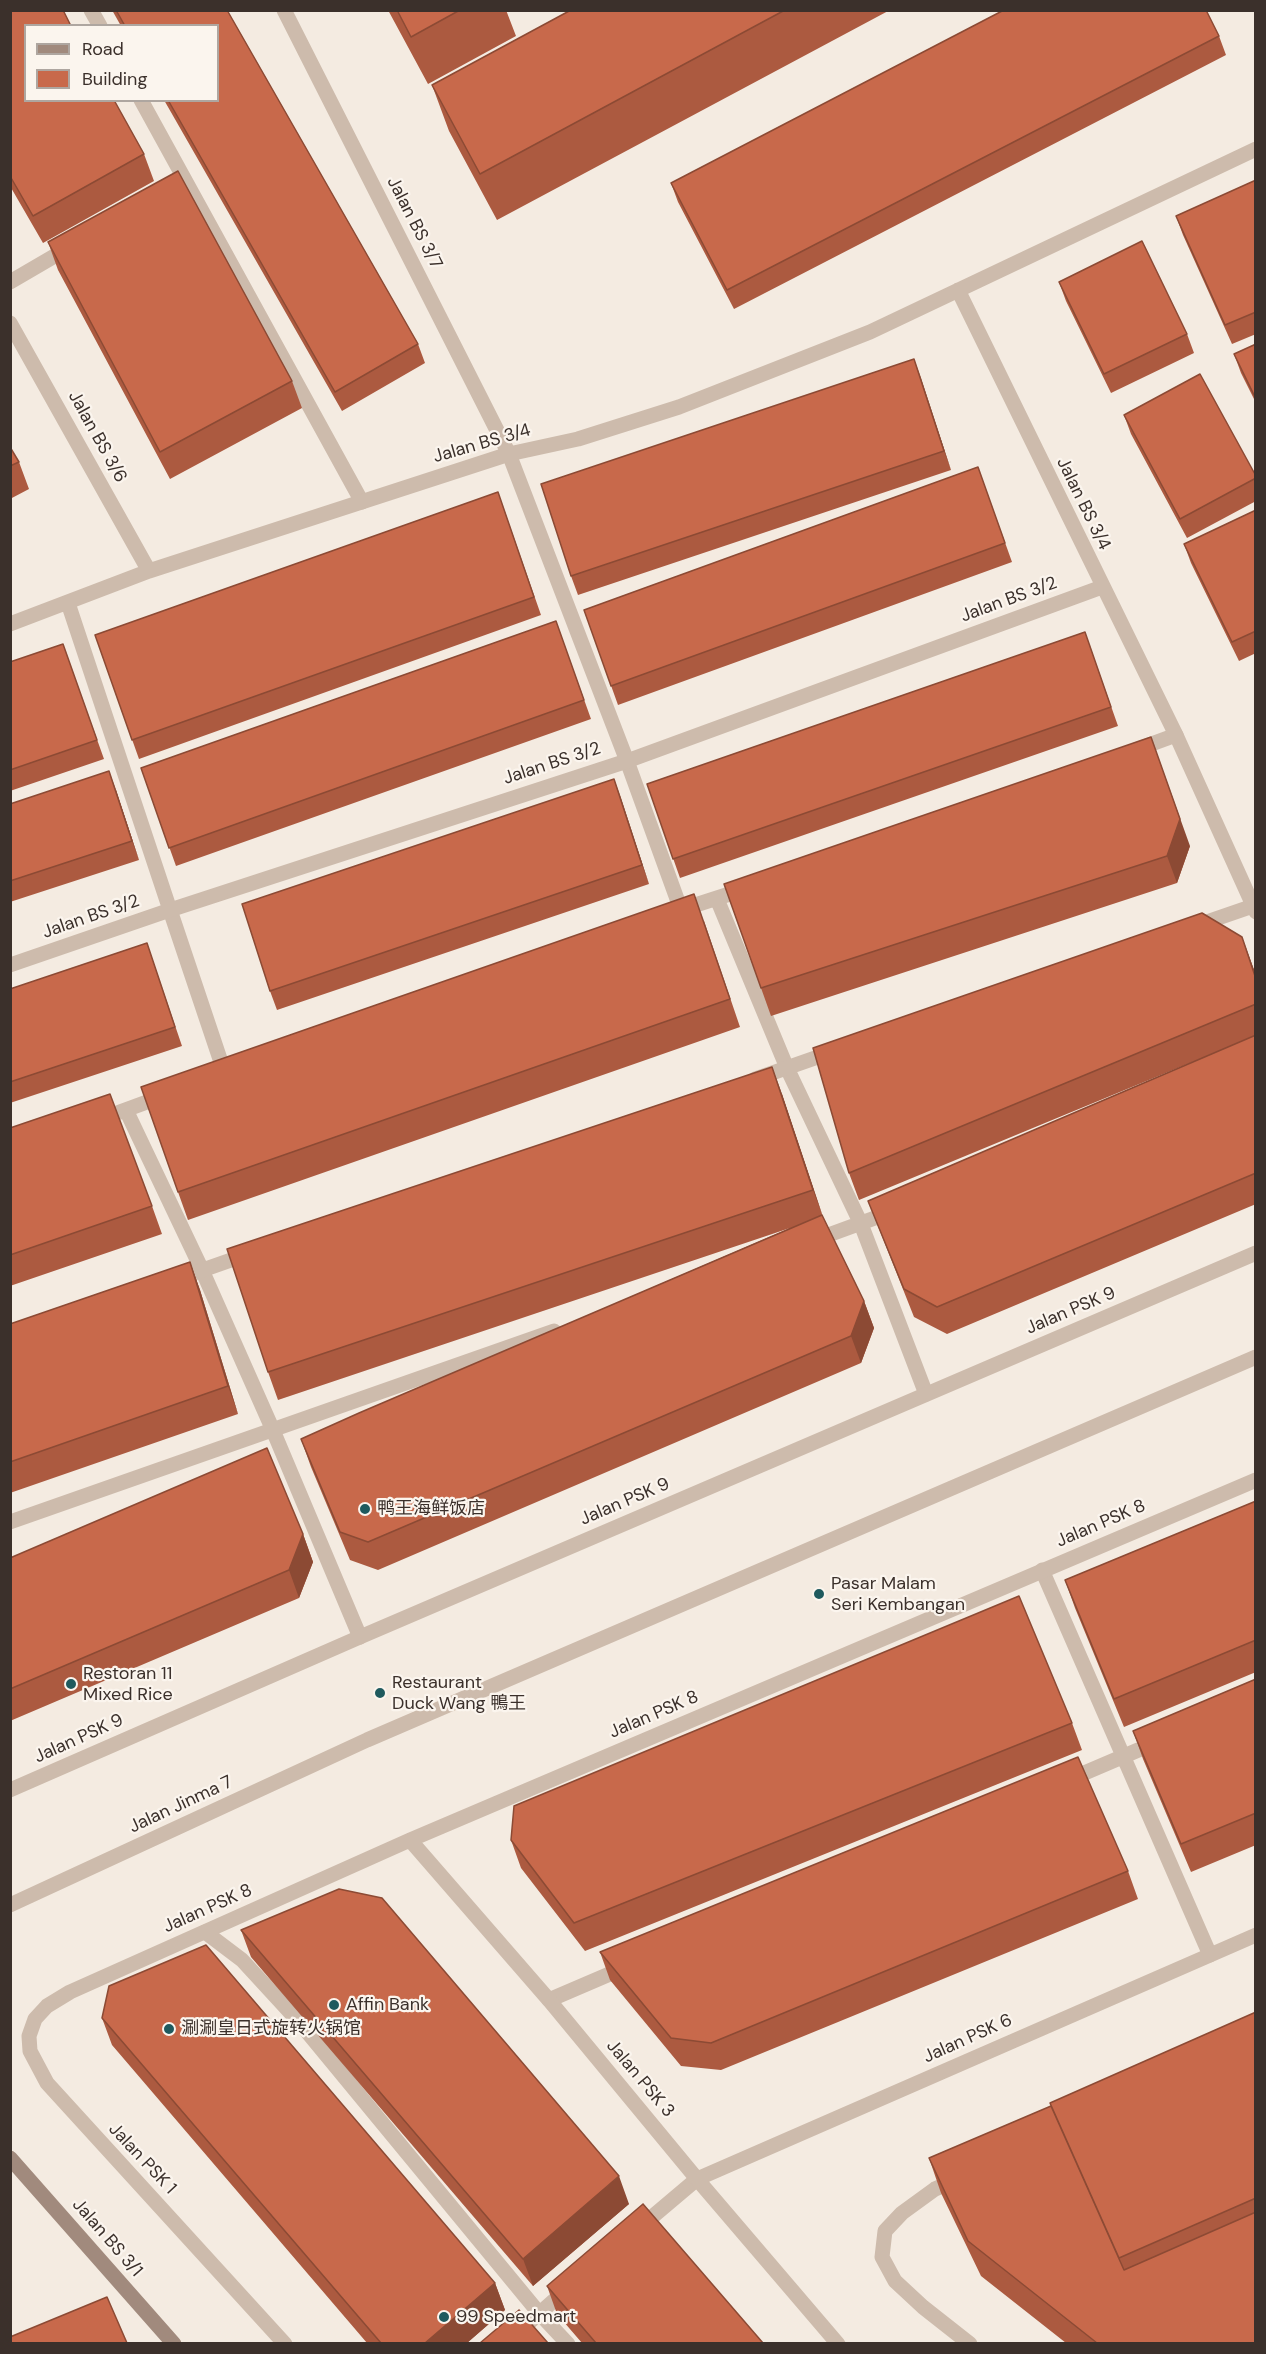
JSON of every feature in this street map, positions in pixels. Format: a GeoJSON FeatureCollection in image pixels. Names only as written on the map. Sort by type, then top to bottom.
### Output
{"type":"FeatureCollection","features":[{"type":"Feature","properties":{"kind":"street"},"geometry":{"type":"LineString","coordinates":[[91,10],[99,24]]}},
{"type":"Feature","properties":{"kind":"street","name":"Jalan BS 3/7"},"geometry":{"type":"LineString","coordinates":[[284,10],[509,454],[627,761],[675,912],[717,899]]}},
{"type":"Feature","properties":{"kind":"street"},"geometry":{"type":"LineString","coordinates":[[142,102],[180,182],[362,502]]}},
{"type":"Feature","properties":{"kind":"street","name":"Jalan BS 3/4"},"geometry":{"type":"LineString","coordinates":[[10,624],[149,571],[509,454],[578,439],[679,407],[870,332],[1256,149]]}},
{"type":"Feature","properties":{"kind":"street"},"geometry":{"type":"LineString","coordinates":[[10,282],[82,240]]}},
{"type":"Feature","properties":{"kind":"street","name":"Jalan BS 3/4"},"geometry":{"type":"LineString","coordinates":[[958,290],[1176,735],[1254,909]]}},
{"type":"Feature","properties":{"kind":"street","name":"Jalan BS 3/6"},"geometry":{"type":"LineString","coordinates":[[10,323],[149,571]]}},
{"type":"Feature","properties":{"kind":"street","name":"Jalan BS 3/2"},"geometry":{"type":"LineString","coordinates":[[10,965],[170,910],[627,761],[1102,587]]}},
{"type":"Feature","properties":{"kind":"street"},"geometry":{"type":"LineString","coordinates":[[68,603],[224,1071]]}},
{"type":"Feature","properties":{"kind":"street"},"geometry":{"type":"LineString","coordinates":[[1120,755],[1176,735]]}},
{"type":"Feature","properties":{"kind":"street"},"geometry":{"type":"LineString","coordinates":[[761,883],[717,899],[787,1068],[861,1224],[926,1394]]}},
{"type":"Feature","properties":{"kind":"street"},"geometry":{"type":"LineString","coordinates":[[1186,929],[1254,909]]}},
{"type":"Feature","properties":{"kind":"street"},"geometry":{"type":"LineString","coordinates":[[742,1083],[854,1045]]}},
{"type":"Feature","properties":{"kind":"street"},"geometry":{"type":"LineString","coordinates":[[84,1125],[180,1089]]}},
{"type":"Feature","properties":{"kind":"street"},"geometry":{"type":"LineString","coordinates":[[126,1110],[202,1270],[272,1428],[360,1637]]}},
{"type":"Feature","properties":{"kind":"street"},"geometry":{"type":"LineString","coordinates":[[793,1248],[905,1207]]}},
{"type":"Feature","properties":{"kind":"street"},"geometry":{"type":"LineString","coordinates":[[168,1282],[269,1246]]}},
{"type":"Feature","properties":{"kind":"street","name":"Jalan PSK 9"},"geometry":{"type":"LineString","coordinates":[[10,1790],[360,1637],[1256,1253]]}},
{"type":"Feature","properties":{"kind":"street"},"geometry":{"type":"LineString","coordinates":[[10,1522],[567,1326]]}},
{"type":"Feature","properties":{"kind":"street","name":"Jalan Jinma 7"},"geometry":{"type":"LineString","coordinates":[[10,1905],[367,1740],[1256,1357]]}},
{"type":"Feature","properties":{"kind":"street","name":"Jalan PSK 8"},"geometry":{"type":"LineString","coordinates":[[70,1992],[410,1840],[1256,1480]]}},
{"type":"Feature","properties":{"kind":"street"},"geometry":{"type":"LineString","coordinates":[[1042,1570],[1210,1955]]}},
{"type":"Feature","properties":{"kind":"street"},"geometry":{"type":"LineString","coordinates":[[1056,1785],[1174,1735]]}},
{"type":"Feature","properties":{"kind":"street","name":"Jalan PSK 3"},"geometry":{"type":"LineString","coordinates":[[410,1840],[549,2000],[697,2179],[838,2343]]}},
{"type":"Feature","properties":{"kind":"street"},"geometry":{"type":"LineString","coordinates":[[205,1932],[242,1960],[299,2022],[539,2313],[568,2343]]}},
{"type":"Feature","properties":{"kind":"street","name":"Jalan PSK 6"},"geometry":{"type":"LineString","coordinates":[[626,2238],[697,2179],[1256,1935]]}},
{"type":"Feature","properties":{"kind":"street"},"geometry":{"type":"LineString","coordinates":[[549,2000],[637,1963]]}},
{"type":"Feature","properties":{"kind":"street","name":"Jalan PSK 1"},"geometry":{"type":"LineString","coordinates":[[70,1992],[47,2006],[35,2019],[29,2036],[30,2051],[47,2083],[285,2343]]}},
{"type":"Feature","properties":{"kind":"street","name":"Jalan BS 3/1"},"geometry":{"type":"LineString","coordinates":[[10,2158],[174,2343]]}},
{"type":"Feature","properties":{"kind":"street"},"geometry":{"type":"LineString","coordinates":[[968,2175],[935,2189],[902,2213],[885,2231],[882,2257],[895,2281],[923,2307],[970,2343]]}},
{"type":"Feature","properties":{"kind":"street"},"geometry":{"type":"LineString","coordinates":[[505,2343],[583,2276]]}},
{"type":"Feature","properties":{"kind":"building"},"geometry":{"type":"Polygon","coordinates":[[[10,10],[63,10],[70,24],[24,24],[24,102],[115,102],[144,154],[33,216],[10,176],[10,10]]]}},
{"type":"Feature","properties":{"kind":"building"},"geometry":{"type":"Polygon","coordinates":[[[116,10],[227,10],[418,344],[335,392],[169,102],[219,102],[219,24],[124,24],[116,10]]]}},
{"type":"Feature","properties":{"kind":"building"},"geometry":{"type":"Polygon","coordinates":[[[397,10],[460,10],[411,37],[397,10]]]}},
{"type":"Feature","properties":{"kind":"building"},"geometry":{"type":"Polygon","coordinates":[[[571,10],[785,10],[480,174],[432,85],[571,10]]]}},
{"type":"Feature","properties":{"kind":"building"},"geometry":{"type":"Polygon","coordinates":[[[1004,10],[1206,10],[1219,36],[727,290],[671,183],[1004,10]]]}},
{"type":"Feature","properties":{"kind":"building"},"geometry":{"type":"Polygon","coordinates":[[[178,171],[292,381],[160,452],[48,242],[178,171]]]}},
{"type":"Feature","properties":{"kind":"building"},"geometry":{"type":"Polygon","coordinates":[[[1256,180],[1256,312],[1225,325],[1176,216],[1256,180]]]}},
{"type":"Feature","properties":{"kind":"building"},"geometry":{"type":"Polygon","coordinates":[[[1142,241],[1187,334],[1104,374],[1059,282],[1142,241]]]}},
{"type":"Feature","properties":{"kind":"building"},"geometry":{"type":"Polygon","coordinates":[[[1256,344],[1256,399],[1234,354],[1256,344]]]}},
{"type":"Feature","properties":{"kind":"building"},"geometry":{"type":"Polygon","coordinates":[[[914,359],[944,451],[571,576],[541,484],[914,359]]]}},
{"type":"Feature","properties":{"kind":"building"},"geometry":{"type":"Polygon","coordinates":[[[1200,374],[1256,478],[1180,519],[1124,415],[1200,374]]]}},
{"type":"Feature","properties":{"kind":"building"},"geometry":{"type":"Polygon","coordinates":[[[10,447],[19,462],[10,466],[10,447]]]}},
{"type":"Feature","properties":{"kind":"building"},"geometry":{"type":"Polygon","coordinates":[[[978,467],[1005,543],[611,686],[584,610],[978,467]]]}},
{"type":"Feature","properties":{"kind":"building"},"geometry":{"type":"Polygon","coordinates":[[[498,492],[534,597],[132,740],[95,635],[498,492]]]}},
{"type":"Feature","properties":{"kind":"building"},"geometry":{"type":"Polygon","coordinates":[[[1256,510],[1256,631],[1232,642],[1184,544],[1256,510]]]}},
{"type":"Feature","properties":{"kind":"building"},"geometry":{"type":"Polygon","coordinates":[[[556,621],[584,700],[169,848],[141,768],[556,621]]]}},
{"type":"Feature","properties":{"kind":"building"},"geometry":{"type":"Polygon","coordinates":[[[1085,632],[1111,707],[673,859],[647,784],[1085,632]]]}},
{"type":"Feature","properties":{"kind":"building"},"geometry":{"type":"Polygon","coordinates":[[[63,644],[97,740],[10,770],[10,662],[63,644]]]}},
{"type":"Feature","properties":{"kind":"building"},"geometry":{"type":"Polygon","coordinates":[[[1151,737],[1180,819],[1167,856],[761,988],[724,884],[1151,737]]]}},
{"type":"Feature","properties":{"kind":"building"},"geometry":{"type":"Polygon","coordinates":[[[109,771],[132,841],[10,881],[10,804],[109,771]]]}},
{"type":"Feature","properties":{"kind":"building"},"geometry":{"type":"Polygon","coordinates":[[[614,779],[642,865],[270,991],[242,904],[614,779]]]}},
{"type":"Feature","properties":{"kind":"building"},"geometry":{"type":"Polygon","coordinates":[[[694,894],[730,999],[178,1192],[141,1087],[694,894]]]}},
{"type":"Feature","properties":{"kind":"building"},"geometry":{"type":"Polygon","coordinates":[[[1202,913],[1242,937],[1256,979],[1256,1004],[849,1173],[813,1048],[1202,913]]]}},
{"type":"Feature","properties":{"kind":"building"},"geometry":{"type":"Polygon","coordinates":[[[147,943],[175,1027],[10,1082],[10,989],[147,943]]]}},
{"type":"Feature","properties":{"kind":"building"},"geometry":{"type":"Polygon","coordinates":[[[1256,1035],[1256,1173],[937,1307],[904,1289],[868,1201],[1256,1035]]]}},
{"type":"Feature","properties":{"kind":"building"},"geometry":{"type":"Polygon","coordinates":[[[772,1067],[813,1190],[268,1372],[227,1249],[772,1067]]]}},
{"type":"Feature","properties":{"kind":"building"},"geometry":{"type":"Polygon","coordinates":[[[110,1094],[152,1206],[10,1255],[10,1128],[110,1094]]]}},
{"type":"Feature","properties":{"kind":"building"},"geometry":{"type":"Polygon","coordinates":[[[822,1215],[864,1301],[851,1336],[368,1542],[340,1532],[301,1439],[822,1215]]]}},
{"type":"Feature","properties":{"kind":"building"},"geometry":{"type":"Polygon","coordinates":[[[190,1262],[228,1386],[10,1462],[10,1324],[190,1262]]]}},
{"type":"Feature","properties":{"kind":"building"},"geometry":{"type":"Polygon","coordinates":[[[267,1448],[303,1534],[289,1570],[10,1689],[10,1558],[267,1448]]]}},
{"type":"Feature","properties":{"kind":"building"},"geometry":{"type":"Polygon","coordinates":[[[1256,1501],[1256,1640],[1114,1699],[1065,1580],[1256,1501]]]}},
{"type":"Feature","properties":{"kind":"building"},"geometry":{"type":"Polygon","coordinates":[[[1019,1596],[1072,1723],[574,1923],[511,1840],[514,1806],[1019,1596]]]}},
{"type":"Feature","properties":{"kind":"building"},"geometry":{"type":"Polygon","coordinates":[[[1256,1679],[1256,1813],[1181,1844],[1133,1731],[1256,1679]]]}},
{"type":"Feature","properties":{"kind":"building"},"geometry":{"type":"Polygon","coordinates":[[[1078,1757],[1128,1871],[711,2043],[671,2038],[600,1952],[1078,1757]]]}},
{"type":"Feature","properties":{"kind":"building"},"geometry":{"type":"Polygon","coordinates":[[[339,1889],[382,1898],[619,2176],[523,2259],[241,1930],[339,1889]]]}},
{"type":"Feature","properties":{"kind":"building"},"geometry":{"type":"Polygon","coordinates":[[[206,1945],[495,2283],[425,2343],[381,2343],[102,2018],[109,1986],[206,1945]]]}},
{"type":"Feature","properties":{"kind":"building"},"geometry":{"type":"Polygon","coordinates":[[[1256,2012],[1256,2198],[1119,2258],[1050,2103],[1256,2012]]]}},
{"type":"Feature","properties":{"kind":"building"},"geometry":{"type":"Polygon","coordinates":[[[1051,2106],[1124,2270],[1256,2212],[1256,2343],[1097,2343],[968,2241],[929,2158],[1051,2106]]]}},
{"type":"Feature","properties":{"kind":"building"},"geometry":{"type":"Polygon","coordinates":[[[643,2204],[763,2343],[596,2343],[547,2286],[643,2204]]]}},
{"type":"Feature","properties":{"kind":"building"},"geometry":{"type":"Polygon","coordinates":[[[107,2297],[127,2343],[10,2343],[10,2337],[107,2297]]]}},
{"type":"Feature","properties":{"kind":"building"},"geometry":{"type":"Polygon","coordinates":[[[519,2310],[548,2343],[480,2343],[519,2310]]]}},
{"type":"Feature","properties":{"kind":"place","name":"鸭王海鲜饭店"},"geometry":{"type":"Point","coordinates":[365,1509]}},
{"type":"Feature","properties":{"kind":"place","name":"Pasar Malam Seri Kembangan"},"geometry":{"type":"Point","coordinates":[819,1594]}},
{"type":"Feature","properties":{"kind":"place","name":"Restoran 11 Mixed Rice"},"geometry":{"type":"Point","coordinates":[71,1684]}},
{"type":"Feature","properties":{"kind":"place","name":"Restaurant Duck Wang 鴨王"},"geometry":{"type":"Point","coordinates":[380,1693]}},
{"type":"Feature","properties":{"kind":"place","name":"Affin Bank"},"geometry":{"type":"Point","coordinates":[334,2005]}},
{"type":"Feature","properties":{"kind":"place","name":"涮涮皇日式旋转火锅馆"},"geometry":{"type":"Point","coordinates":[169,2029]}},
{"type":"Feature","properties":{"kind":"place","name":"99 Speedmart"},"geometry":{"type":"Point","coordinates":[444,2317]}}]}
